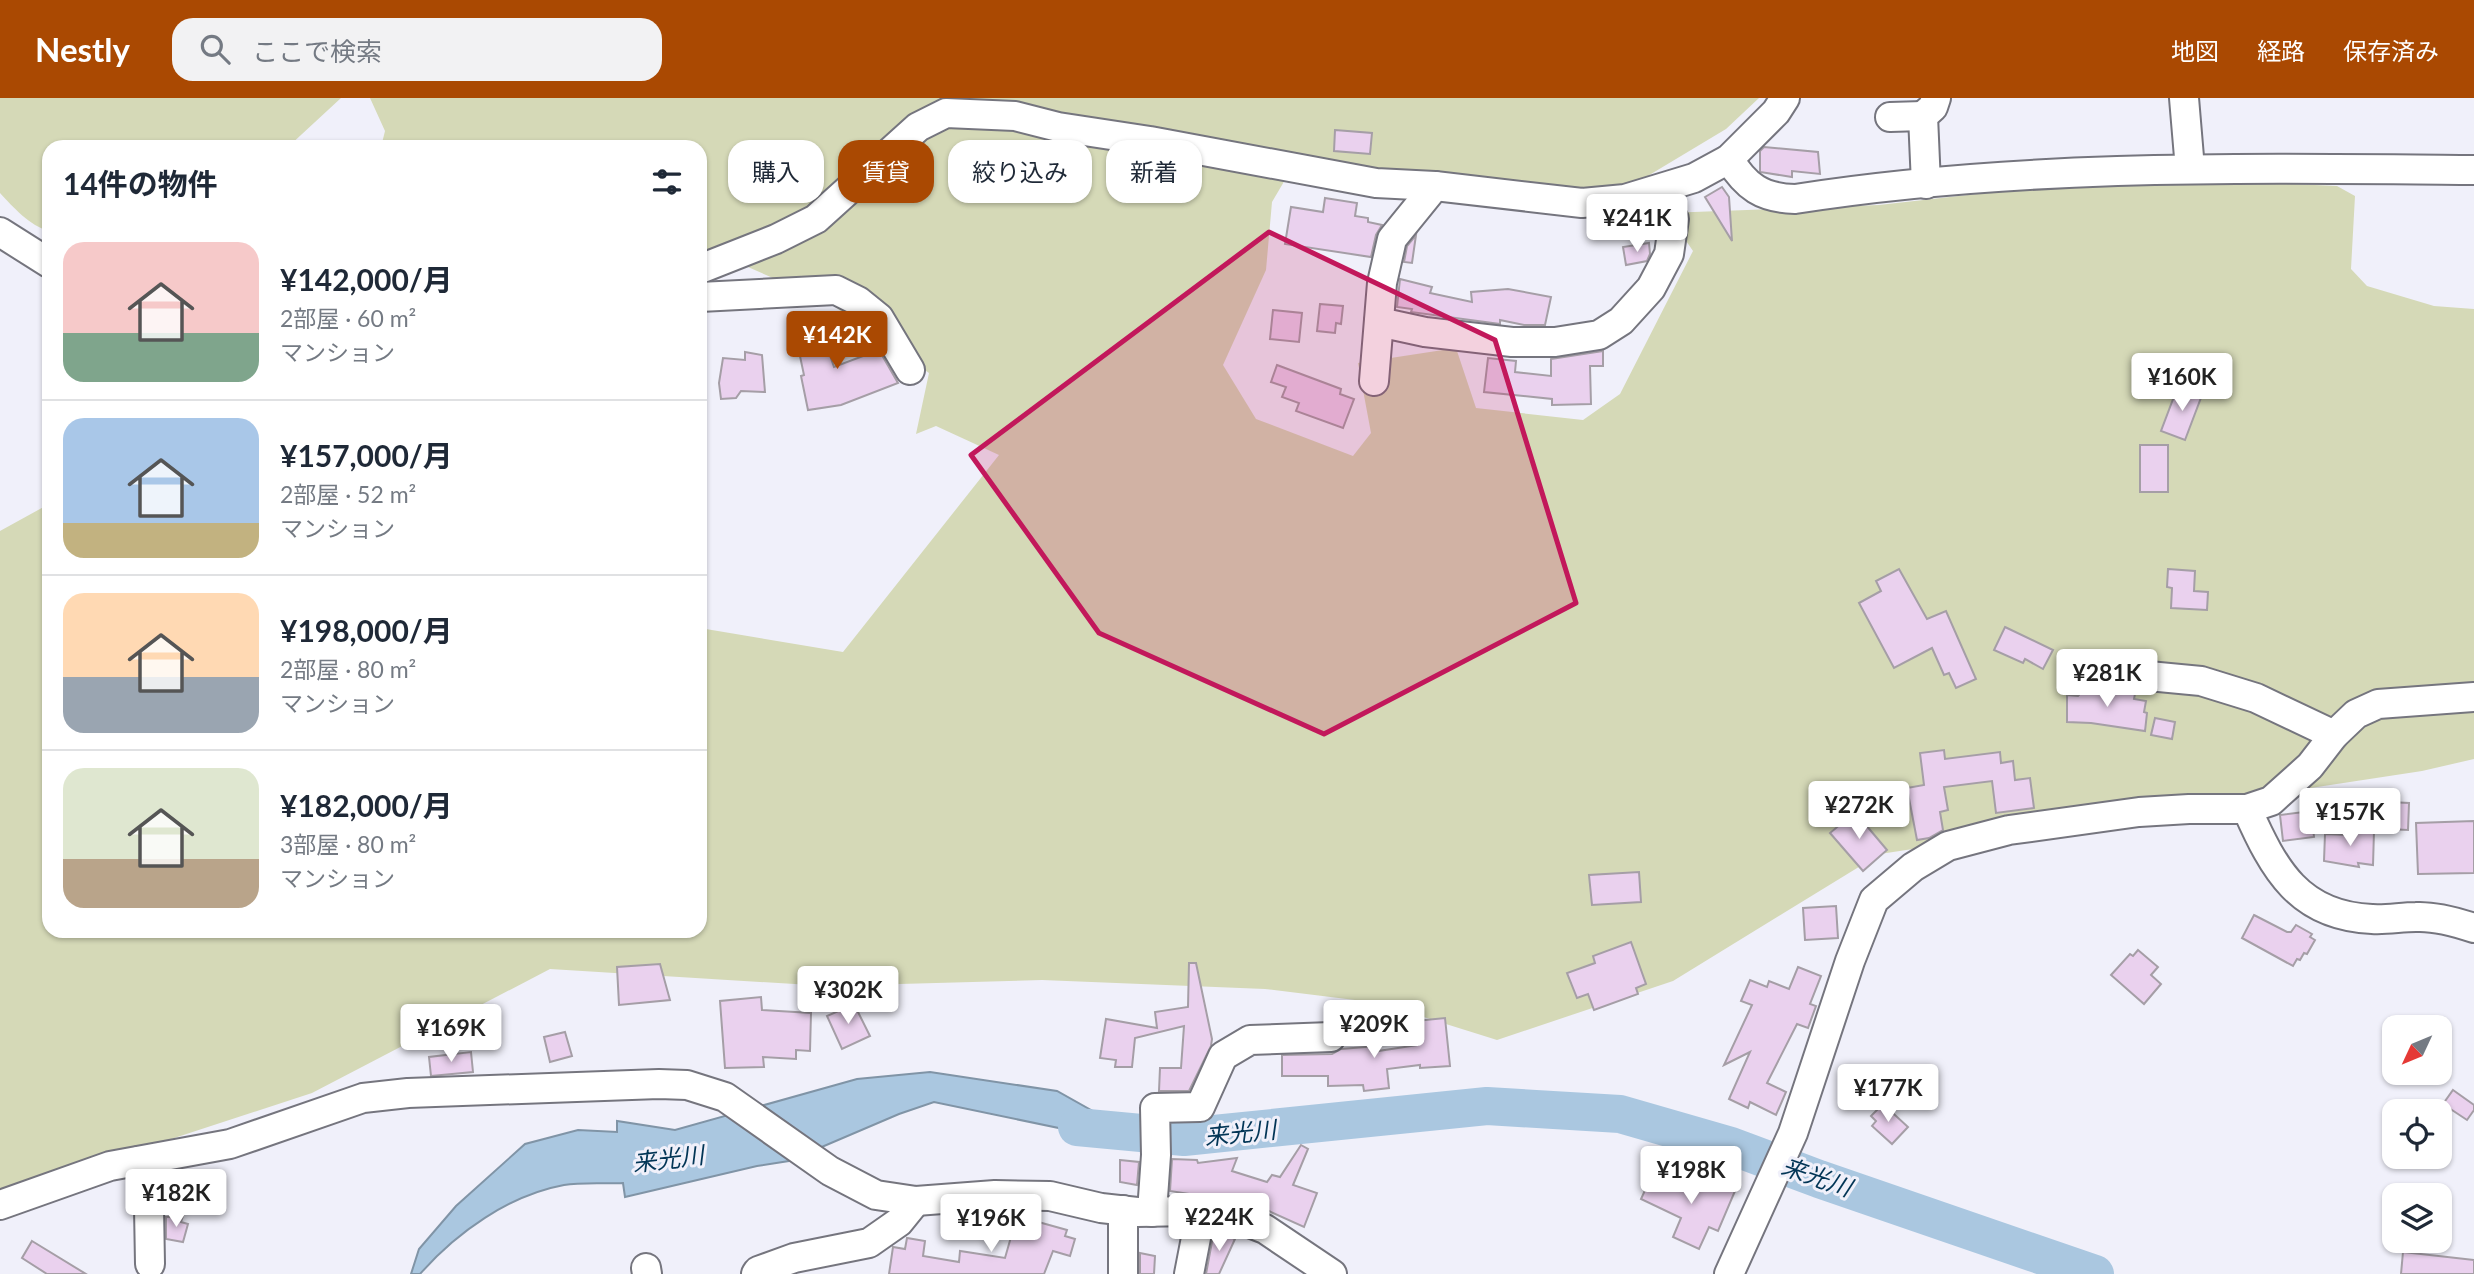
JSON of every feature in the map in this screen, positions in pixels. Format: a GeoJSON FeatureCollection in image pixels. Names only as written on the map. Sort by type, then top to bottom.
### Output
{"type":"FeatureCollection","features":[{"type":"Feature","properties":{"kind":"street"},"geometry":{"type":"LineString","coordinates":[[707,266],[776,239],[816,219],[918,127],[946,113],[1015,116],[1058,127],[1163,143],[1376,183],[1434,186],[1582,202],[1625,199],[1695,178],[1729,159],[1776,112],[1785,98]]}},
{"type":"Feature","properties":{"kind":"street"},"geometry":{"type":"LineString","coordinates":[[2184,98],[2190,169]]}},
{"type":"Feature","properties":{"kind":"street"},"geometry":{"type":"LineString","coordinates":[[1890,117],[1929,107],[1926,184]]}},
{"type":"Feature","properties":{"kind":"street"},"geometry":{"type":"LineString","coordinates":[[1729,159],[1757,192],[1776,198],[1795,199],[1926,184],[2092,172],[2190,169],[2474,170]]}},
{"type":"Feature","properties":{"kind":"street"},"geometry":{"type":"LineString","coordinates":[[1374,381],[1382,283],[1392,239],[1434,186]]}},
{"type":"Feature","properties":{"kind":"street"},"geometry":{"type":"LineString","coordinates":[[1379,322],[1425,332],[1512,342],[1555,342],[1599,334],[1621,321],[1651,288],[1669,254],[1674,219]]}},
{"type":"Feature","properties":{"kind":"street"},"geometry":{"type":"LineString","coordinates":[[0,232],[42,259]]}},
{"type":"Feature","properties":{"kind":"street"},"geometry":{"type":"LineString","coordinates":[[707,297],[836,290],[858,301],[879,318],[910,370]]}},
{"type":"Feature","properties":{"kind":"street"},"geometry":{"type":"LineString","coordinates":[[2096,671],[2201,681],[2256,698],[2334,735]]}},
{"type":"Feature","properties":{"kind":"street"},"geometry":{"type":"LineString","coordinates":[[1729,1274],[1793,1133],[1850,961],[1874,900],[1913,867],[1948,846],[2009,830],[2139,812],[2189,808],[2247,809],[2271,801],[2310,766],[2334,735],[2356,714],[2378,704],[2474,697]]}},
{"type":"Feature","properties":{"kind":"street"},"geometry":{"type":"LineString","coordinates":[[2247,809],[2264,847],[2285,880],[2306,899],[2337,914],[2372,919],[2418,916],[2474,928]]}},
{"type":"Feature","properties":{"kind":"street"},"geometry":{"type":"LineString","coordinates":[[1152,1212],[1156,1155],[1155,1108],[1200,1107],[1223,1056],[1250,1040],[1331,1037]]}},
{"type":"Feature","properties":{"kind":"street"},"geometry":{"type":"LineString","coordinates":[[0,1205],[110,1166],[230,1144],[363,1098],[408,1093],[687,1085],[725,1097],[830,1171],[876,1195],[916,1200],[995,1195],[1050,1196],[1101,1208],[1201,1212],[1237,1218],[1265,1229],[1332,1274]]}},
{"type":"Feature","properties":{"kind":"street"},"geometry":{"type":"LineString","coordinates":[[139,1161],[149,1208],[150,1264]]}},
{"type":"Feature","properties":{"kind":"street"},"geometry":{"type":"LineString","coordinates":[[756,1274],[794,1258],[869,1243],[899,1222],[916,1200]]}},
{"type":"Feature","properties":{"kind":"street"},"geometry":{"type":"LineString","coordinates":[[1123,1210],[1123,1274]]}},
{"type":"Feature","properties":{"kind":"street"},"geometry":{"type":"LineString","coordinates":[[1189,1274],[1201,1212]]}},
{"type":"Feature","properties":{"kind":"highlighted area"},"geometry":{"type":"Polygon","coordinates":[[[1269,232],[1495,340],[1576,603],[1324,734],[1099,633],[971,455],[1269,232]]]}},
{"type":"Feature","properties":{"kind":"green space"},"geometry":{"type":"Polygon","coordinates":[[[0,98],[341,98],[296,140],[42,140],[42,229],[16,210],[0,193],[0,98]]]}},
{"type":"Feature","properties":{"kind":"green space"},"geometry":{"type":"Polygon","coordinates":[[[370,98],[1759,98],[1726,129],[1621,192],[1458,175],[1292,168],[1272,202],[1266,270],[1223,365],[1256,419],[1353,456],[1371,433],[1358,363],[1456,348],[1476,408],[1583,420],[1620,394],[1693,251],[1667,213],[1879,205],[2127,177],[2337,186],[2355,196],[2351,269],[2367,286],[2434,306],[2474,309],[2474,759],[2422,771],[1880,854],[1673,981],[1497,1040],[1379,1003],[1265,989],[1042,980],[827,986],[550,969],[312,1093],[0,1195],[0,531],[42,508],[42,938],[707,938],[707,629],[843,652],[999,455],[936,426],[916,434],[929,373],[828,302],[707,249],[707,140],[383,140],[385,131],[370,98]]]}},
{"type":"Feature","properties":{"kind":"water"},"geometry":{"type":"Polygon","coordinates":[[[930,1072],[1057,1091],[1130,1132],[1116,1140],[934,1102],[789,1161],[625,1197],[623,1183],[571,1184],[543,1190],[523,1197],[485,1218],[450,1244],[420,1274],[411,1274],[419,1249],[456,1206],[525,1144],[578,1130],[617,1132],[617,1121],[675,1130],[857,1079],[930,1072]]]}},
{"type":"Feature","properties":{"kind":"building"},"geometry":{"type":"Polygon","coordinates":[[[1335,130],[1372,133],[1370,154],[1334,151],[1335,130]]]}},
{"type":"Feature","properties":{"kind":"building"},"geometry":{"type":"Polygon","coordinates":[[[1764,147],[1818,152],[1820,174],[1792,171],[1792,177],[1760,172],[1760,151],[1764,147]]]}},
{"type":"Feature","properties":{"kind":"building"},"geometry":{"type":"Polygon","coordinates":[[[1722,187],[1729,197],[1732,241],[1705,197],[1722,187]]]}},
{"type":"Feature","properties":{"kind":"building"},"geometry":{"type":"Polygon","coordinates":[[[1325,198],[1357,203],[1355,216],[1368,218],[1368,222],[1382,225],[1376,235],[1371,257],[1285,244],[1291,207],[1323,212],[1325,198]]]}},
{"type":"Feature","properties":{"kind":"building"},"geometry":{"type":"Polygon","coordinates":[[[1416,235],[1412,263],[1404,262],[1407,246],[1416,235]]]}},
{"type":"Feature","properties":{"kind":"building"},"geometry":{"type":"Polygon","coordinates":[[[1649,243],[1650,254],[1647,261],[1626,265],[1623,247],[1649,243]]]}},
{"type":"Feature","properties":{"kind":"building"},"geometry":{"type":"Polygon","coordinates":[[[1400,279],[1432,287],[1430,293],[1472,302],[1471,292],[1508,289],[1551,297],[1545,325],[1524,325],[1500,320],[1500,324],[1411,312],[1412,309],[1397,307],[1400,279]]]}},
{"type":"Feature","properties":{"kind":"building"},"geometry":{"type":"Polygon","coordinates":[[[1320,304],[1343,306],[1341,324],[1336,323],[1335,333],[1317,331],[1320,304]]]}},
{"type":"Feature","properties":{"kind":"building"},"geometry":{"type":"Polygon","coordinates":[[[1273,310],[1302,313],[1299,342],[1270,339],[1273,310]]]}},
{"type":"Feature","properties":{"kind":"building"},"geometry":{"type":"Polygon","coordinates":[[[817,317],[834,367],[879,350],[898,383],[841,405],[808,410],[793,323],[817,317]]]}},
{"type":"Feature","properties":{"kind":"building"},"geometry":{"type":"Polygon","coordinates":[[[1603,351],[1603,366],[1590,366],[1591,404],[1552,405],[1552,399],[1484,392],[1488,358],[1516,361],[1515,372],[1551,376],[1551,359],[1603,351]]]}},
{"type":"Feature","properties":{"kind":"building"},"geometry":{"type":"Polygon","coordinates":[[[745,352],[762,355],[765,392],[741,391],[736,398],[721,399],[719,383],[723,358],[745,360],[745,352]]]}},
{"type":"Feature","properties":{"kind":"building"},"geometry":{"type":"Polygon","coordinates":[[[1277,365],[1341,389],[1340,394],[1354,399],[1343,428],[1296,411],[1299,403],[1282,397],[1286,387],[1271,382],[1277,365]]]}},
{"type":"Feature","properties":{"kind":"building"},"geometry":{"type":"Polygon","coordinates":[[[2178,386],[2202,395],[2185,440],[2161,431],[2178,386]]]}},
{"type":"Feature","properties":{"kind":"building"},"geometry":{"type":"Polygon","coordinates":[[[2140,445],[2168,445],[2168,492],[2140,492],[2140,445]]]}},
{"type":"Feature","properties":{"kind":"building"},"geometry":{"type":"Polygon","coordinates":[[[1899,569],[1927,619],[1946,611],[1976,679],[1956,688],[1949,673],[1944,675],[1932,648],[1894,668],[1859,603],[1881,591],[1876,581],[1899,569]]]}},
{"type":"Feature","properties":{"kind":"building"},"geometry":{"type":"Polygon","coordinates":[[[2168,569],[2195,571],[2194,591],[2208,592],[2207,610],[2171,608],[2172,588],[2167,587],[2168,569]]]}},
{"type":"Feature","properties":{"kind":"building"},"geometry":{"type":"Polygon","coordinates":[[[2005,627],[2053,650],[2043,669],[2025,659],[2023,663],[1994,650],[2005,627]]]}},
{"type":"Feature","properties":{"kind":"building"},"geometry":{"type":"Polygon","coordinates":[[[2088,685],[2135,694],[2134,699],[2146,701],[2145,731],[2067,722],[2067,695],[2078,696],[2088,685]]]}},
{"type":"Feature","properties":{"kind":"building"},"geometry":{"type":"Polygon","coordinates":[[[2155,718],[2175,722],[2172,739],[2151,735],[2155,718]]]}},
{"type":"Feature","properties":{"kind":"building"},"geometry":{"type":"Polygon","coordinates":[[[1944,750],[1945,759],[2000,752],[2001,763],[2013,761],[2015,780],[2030,778],[2034,808],[1996,813],[1992,781],[1944,787],[1948,810],[1940,812],[1943,830],[1929,838],[1917,840],[1907,788],[1924,785],[1920,753],[1944,750]]]}},
{"type":"Feature","properties":{"kind":"building"},"geometry":{"type":"Polygon","coordinates":[[[2389,802],[2409,803],[2408,830],[2387,829],[2389,802]]]}},
{"type":"Feature","properties":{"kind":"building"},"geometry":{"type":"Polygon","coordinates":[[[2311,811],[2314,837],[2283,841],[2280,815],[2311,811]]]}},
{"type":"Feature","properties":{"kind":"building"},"geometry":{"type":"Polygon","coordinates":[[[1855,812],[1887,850],[1863,871],[1830,833],[1855,812]]]}},
{"type":"Feature","properties":{"kind":"building"},"geometry":{"type":"Polygon","coordinates":[[[2474,821],[2474,873],[2418,874],[2416,823],[2474,821]]]}},
{"type":"Feature","properties":{"kind":"building"},"geometry":{"type":"Polygon","coordinates":[[[2350,830],[2374,831],[2373,865],[2358,863],[2359,867],[2324,861],[2325,834],[2349,835],[2350,830]]]}},
{"type":"Feature","properties":{"kind":"building"},"geometry":{"type":"Polygon","coordinates":[[[1639,872],[1641,902],[1592,905],[1589,875],[1639,872]]]}},
{"type":"Feature","properties":{"kind":"building"},"geometry":{"type":"Polygon","coordinates":[[[1836,906],[1838,938],[1805,940],[1803,908],[1836,906]]]}},
{"type":"Feature","properties":{"kind":"building"},"geometry":{"type":"Polygon","coordinates":[[[2254,915],[2287,932],[2291,932],[2296,925],[2312,934],[2310,937],[2315,940],[2307,954],[2304,953],[2300,960],[2297,959],[2293,966],[2242,938],[2254,915]]]}},
{"type":"Feature","properties":{"kind":"building"},"geometry":{"type":"Polygon","coordinates":[[[1631,942],[1646,984],[1636,988],[1638,994],[1594,1010],[1588,994],[1577,998],[1567,973],[1595,963],[1593,956],[1631,942]]]}},
{"type":"Feature","properties":{"kind":"building"},"geometry":{"type":"Polygon","coordinates":[[[2138,950],[2158,967],[2151,975],[2161,984],[2144,1004],[2111,975],[2130,954],[2133,956],[2138,950]]]}},
{"type":"Feature","properties":{"kind":"building"},"geometry":{"type":"Polygon","coordinates":[[[1189,963],[1196,963],[1212,1039],[1211,1046],[1189,1091],[1159,1091],[1160,1068],[1181,1068],[1184,1026],[1135,1038],[1132,1067],[1115,1067],[1116,1060],[1100,1058],[1106,1019],[1157,1028],[1155,1012],[1188,1007],[1189,963]]]}},
{"type":"Feature","properties":{"kind":"building"},"geometry":{"type":"Polygon","coordinates":[[[660,964],[670,1000],[619,1005],[617,967],[660,964]]]}},
{"type":"Feature","properties":{"kind":"building"},"geometry":{"type":"Polygon","coordinates":[[[1798,967],[1821,976],[1810,1004],[1816,1006],[1808,1028],[1797,1024],[1767,1083],[1786,1092],[1776,1115],[1750,1102],[1748,1108],[1729,1099],[1750,1052],[1724,1065],[1752,1005],[1741,1001],[1750,980],[1767,987],[1769,981],[1789,989],[1798,967]]]}},
{"type":"Feature","properties":{"kind":"building"},"geometry":{"type":"Polygon","coordinates":[[[761,997],[762,1010],[811,1013],[810,1051],[796,1050],[796,1059],[763,1057],[764,1067],[725,1068],[720,1001],[761,997]]]}},
{"type":"Feature","properties":{"kind":"building"},"geometry":{"type":"Polygon","coordinates":[[[854,1004],[870,1036],[842,1049],[827,1016],[854,1004]]]}},
{"type":"Feature","properties":{"kind":"building"},"geometry":{"type":"Polygon","coordinates":[[[1445,1018],[1450,1066],[1420,1068],[1420,1065],[1387,1069],[1389,1088],[1364,1091],[1363,1085],[1328,1086],[1328,1076],[1282,1076],[1282,1055],[1332,1054],[1341,1049],[1377,1046],[1378,1051],[1418,1045],[1416,1021],[1445,1018]]]}},
{"type":"Feature","properties":{"kind":"building"},"geometry":{"type":"Polygon","coordinates":[[[565,1032],[572,1056],[550,1062],[544,1037],[565,1032]]]}},
{"type":"Feature","properties":{"kind":"building"},"geometry":{"type":"Polygon","coordinates":[[[471,1052],[473,1072],[431,1076],[429,1057],[471,1052]]]}},
{"type":"Feature","properties":{"kind":"building"},"geometry":{"type":"Polygon","coordinates":[[[2453,1090],[2474,1105],[2474,1110],[2467,1120],[2452,1110],[2452,1099],[2447,1099],[2453,1090]]]}},
{"type":"Feature","properties":{"kind":"building"},"geometry":{"type":"Polygon","coordinates":[[[1883,1104],[1908,1127],[1892,1144],[1872,1126],[1876,1121],[1871,1116],[1883,1104]]]}},
{"type":"Feature","properties":{"kind":"building"},"geometry":{"type":"Polygon","coordinates":[[[1301,1145],[1308,1149],[1293,1185],[1317,1193],[1304,1227],[1260,1207],[1170,1191],[1172,1159],[1197,1160],[1198,1163],[1237,1158],[1232,1171],[1267,1182],[1272,1175],[1280,1177],[1301,1145]]]}},
{"type":"Feature","properties":{"kind":"building"},"geometry":{"type":"Polygon","coordinates":[[[1120,1160],[1139,1162],[1137,1185],[1120,1182],[1120,1160]]]}},
{"type":"Feature","properties":{"kind":"building"},"geometry":{"type":"Polygon","coordinates":[[[1703,1176],[1735,1191],[1718,1231],[1709,1227],[1699,1249],[1673,1237],[1681,1218],[1641,1199],[1651,1177],[1668,1185],[1671,1178],[1697,1190],[1703,1176]]]}},
{"type":"Feature","properties":{"kind":"building"},"geometry":{"type":"Polygon","coordinates":[[[183,1216],[181,1222],[188,1224],[183,1242],[166,1239],[166,1217],[183,1216]]]}},
{"type":"Feature","properties":{"kind":"building"},"geometry":{"type":"Polygon","coordinates":[[[1017,1216],[1067,1230],[1065,1236],[1075,1239],[1070,1256],[1053,1251],[1044,1274],[889,1274],[893,1247],[905,1249],[907,1238],[925,1241],[923,1256],[959,1262],[960,1251],[1005,1258],[1017,1216]]]}},
{"type":"Feature","properties":{"kind":"building"},"geometry":{"type":"Polygon","coordinates":[[[1214,1231],[1235,1239],[1219,1274],[1206,1274],[1214,1231]]]}},
{"type":"Feature","properties":{"kind":"building"},"geometry":{"type":"Polygon","coordinates":[[[32,1241],[86,1274],[47,1274],[22,1258],[32,1241]]]}},
{"type":"Feature","properties":{"kind":"building"},"geometry":{"type":"Polygon","coordinates":[[[1140,1253],[1155,1256],[1154,1274],[1140,1274],[1140,1253]]]}},
{"type":"Feature","properties":{"kind":"building"},"geometry":{"type":"Polygon","coordinates":[[[2403,1253],[2474,1260],[2474,1274],[2401,1274],[2403,1253]]]}},
{"type":"Feature","properties":{"kind":"waterway","name":"来光川"},"geometry":{"type":"LineString","coordinates":[[1077,1127],[1184,1137],[1487,1106],[1620,1114],[1731,1146],[2095,1274]]}}]}
